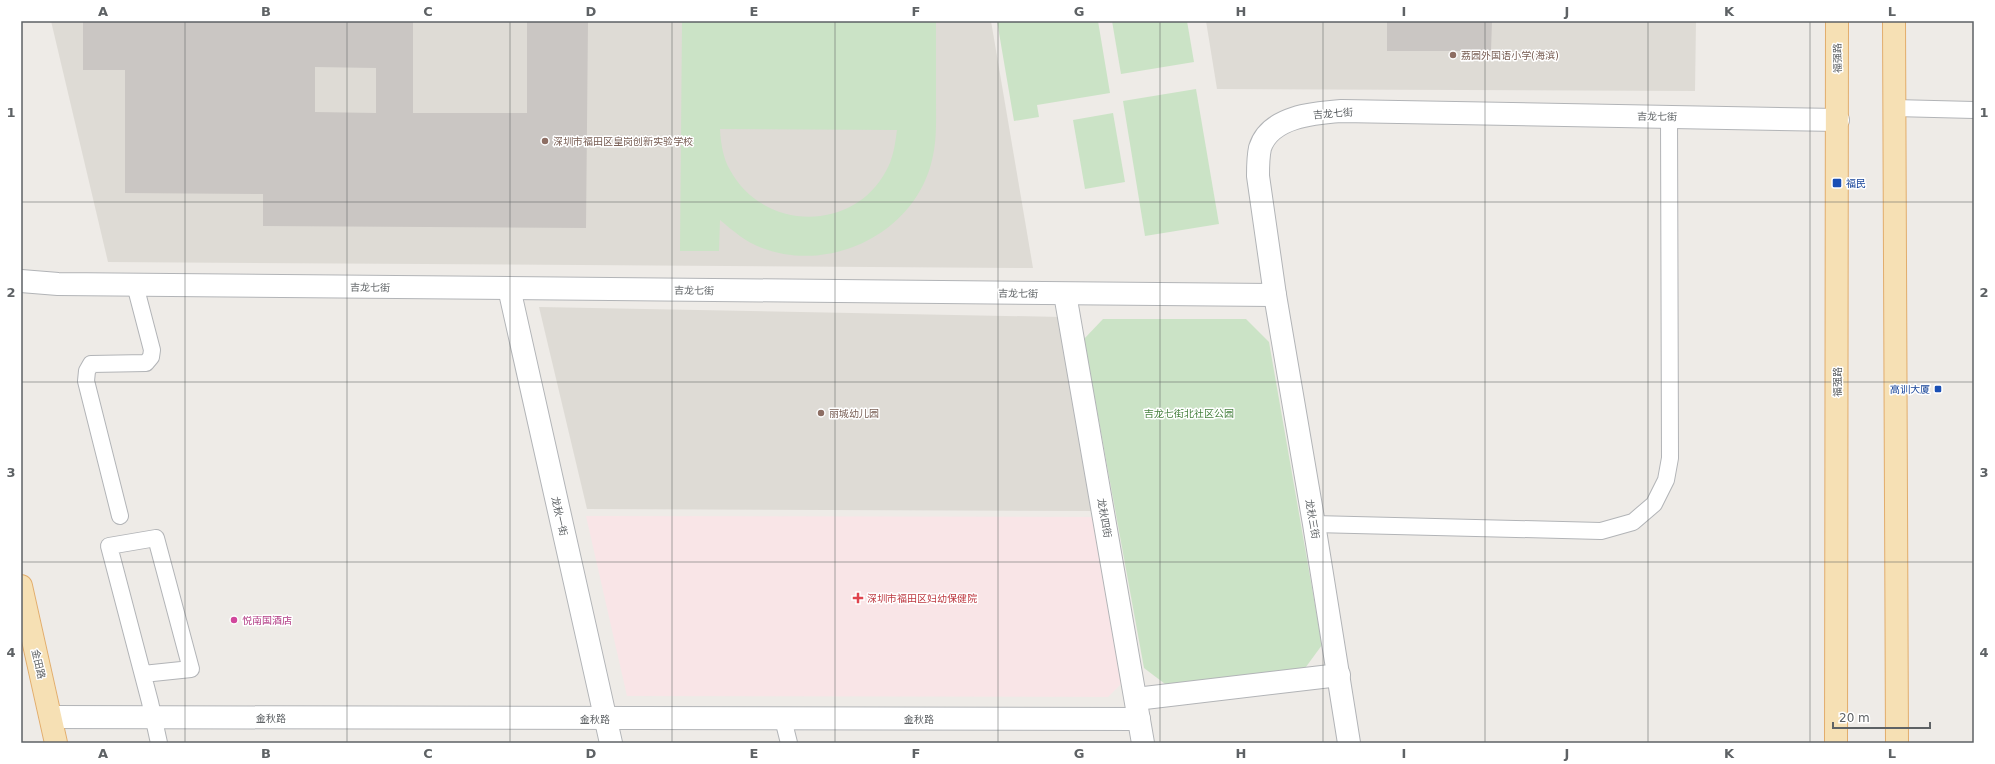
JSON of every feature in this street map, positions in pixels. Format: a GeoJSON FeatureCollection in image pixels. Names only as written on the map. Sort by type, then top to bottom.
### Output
{"type":"FeatureCollection","features":[{"type":"Feature","properties":{"kind":"main road","name":"福强路"},"geometry":{"type":"LineString","coordinates":[[1836,743],[1837,21]]}},
{"type":"Feature","properties":{"kind":"main road"},"geometry":{"type":"LineString","coordinates":[[1894,21],[1897,743]]}},
{"type":"Feature","properties":{"kind":"main road","name":"金田路"},"geometry":{"type":"LineString","coordinates":[[21,586],[56,743]]}},
{"type":"Feature","properties":{"kind":"street","name":"吉龙七街"},"geometry":{"type":"LineString","coordinates":[[21,281],[58,284],[135,285],[1275,295],[1258,168],[1261,147],[1268,134],[1279,125],[1294,118],[1316,113],[1342,111],[1838,120]]}},
{"type":"Feature","properties":{"kind":"street","name":"龙秋一街"},"geometry":{"type":"LineString","coordinates":[[509,288],[612,743]]}},
{"type":"Feature","properties":{"kind":"street","name":"龙秋四街"},"geometry":{"type":"LineString","coordinates":[[1065,294],[1143,743]]}},
{"type":"Feature","properties":{"kind":"street","name":"龙秋三街"},"geometry":{"type":"LineString","coordinates":[[1275,295],[1339,674],[1349,743]]}},
{"type":"Feature","properties":{"kind":"street","name":"金秋路"},"geometry":{"type":"LineString","coordinates":[[50,717],[606,719],[783,718],[1138,709],[1339,674]]}},
{"type":"Feature","properties":{"kind":"lane"},"geometry":{"type":"LineString","coordinates":[[1894,108],[1974,110]]}},
{"type":"Feature","properties":{"kind":"lane"},"geometry":{"type":"LineString","coordinates":[[1314,524],[1601,531],[1633,522],[1654,504],[1666,480],[1670,458],[1669,116]]}},
{"type":"Feature","properties":{"kind":"lane"},"geometry":{"type":"LineString","coordinates":[[120,516],[86,381],[86,371],[91,364],[146,362],[151,357],[152,350],[135,285]]}},
{"type":"Feature","properties":{"kind":"lane"},"geometry":{"type":"LineString","coordinates":[[143,674],[191,669],[156,538],[109,546],[143,674],[159,743]]}},
{"type":"Feature","properties":{"kind":"lane"},"geometry":{"type":"LineString","coordinates":[[783,718],[789,743]]}},
{"type":"Feature","properties":{"kind":"shaded area","name":"深圳市福田区皇岗创新实验学校"},"geometry":{"type":"Polygon","coordinates":[[[51,21],[991,21],[1033,268],[108,262],[51,21]]]}},
{"type":"Feature","properties":{"kind":"shaded area","name":"荔园外国语小学(海滨)"},"geometry":{"type":"Polygon","coordinates":[[[1206,21],[1696,21],[1695,91],[1217,89],[1206,21]]]}},
{"type":"Feature","properties":{"kind":"shaded area","name":"丽城幼儿园"},"geometry":{"type":"Polygon","coordinates":[[[539,307],[1062,317],[1096,511],[587,509],[539,307]]]}},
{"type":"Feature","properties":{"kind":"shaded area","name":"深圳市福田区妇幼保健院"},"geometry":{"type":"Polygon","coordinates":[[[586,516],[1099,517],[1126,679],[1108,697],[627,696],[586,516]]]}},
{"type":"Feature","properties":{"kind":"green space"},"geometry":{"type":"Polygon","coordinates":[[[682,21],[936,21],[936,130],[932,160],[923,186],[908,208],[889,227],[866,241],[842,251],[815,255],[788,255],[756,246],[740,236],[720,220],[719,251],[680,251],[682,21]],[[720,129],[726,161],[730,170],[745,190],[764,205],[785,213],[808,217],[831,214],[852,206],[871,191],[886,171],[890,162],[897,130],[720,129]]]}},
{"type":"Feature","properties":{"kind":"green space"},"geometry":{"type":"Polygon","coordinates":[[[997,21],[1098,21],[1110,93],[1037,105],[1039,117],[1014,121],[997,21]]]}},
{"type":"Feature","properties":{"kind":"green space"},"geometry":{"type":"Polygon","coordinates":[[[1112,21],[1187,21],[1194,62],[1121,74],[1112,21]]]}},
{"type":"Feature","properties":{"kind":"green space"},"geometry":{"type":"Polygon","coordinates":[[[1196,89],[1219,224],[1145,236],[1123,101],[1196,89]]]}},
{"type":"Feature","properties":{"kind":"green space"},"geometry":{"type":"Polygon","coordinates":[[[1113,113],[1125,182],[1085,189],[1073,120],[1113,113]]]}},
{"type":"Feature","properties":{"kind":"green space","name":"吉龙七街北社区公园"},"geometry":{"type":"Polygon","coordinates":[[[1103,319],[1246,319],[1269,342],[1322,645],[1303,671],[1169,687],[1144,668],[1084,339],[1103,319]]]}},
{"type":"Feature","properties":{"kind":"building"},"geometry":{"type":"Polygon","coordinates":[[[83,21],[413,21],[413,113],[527,113],[527,21],[588,21],[586,228],[263,226],[263,194],[125,193],[125,70],[83,70],[83,21]],[[315,67],[315,112],[376,113],[376,68],[315,67]]]}},
{"type":"Feature","properties":{"kind":"building"},"geometry":{"type":"Polygon","coordinates":[[[1387,21],[1492,21],[1491,51],[1387,51],[1387,21]]]}},
{"type":"Feature","properties":{"kind":"place","name":"荔园外国语小学(海滨)"},"geometry":{"type":"Point","coordinates":[1453,55]}},
{"type":"Feature","properties":{"kind":"place","name":"深圳市福田区皇岗创新实验学校"},"geometry":{"type":"Point","coordinates":[545,141]}},
{"type":"Feature","properties":{"kind":"place","name":"福民"},"geometry":{"type":"Point","coordinates":[1837,183]}},
{"type":"Feature","properties":{"kind":"place","name":"高训大厦"},"geometry":{"type":"Point","coordinates":[1938,389]}},
{"type":"Feature","properties":{"kind":"place","name":"丽城幼儿园"},"geometry":{"type":"Point","coordinates":[821,413]}},
{"type":"Feature","properties":{"kind":"place","name":"深圳市福田区妇幼保健院"},"geometry":{"type":"Point","coordinates":[858,598]}},
{"type":"Feature","properties":{"kind":"place","name":"悦南国酒店"},"geometry":{"type":"Point","coordinates":[234,620]}}]}
